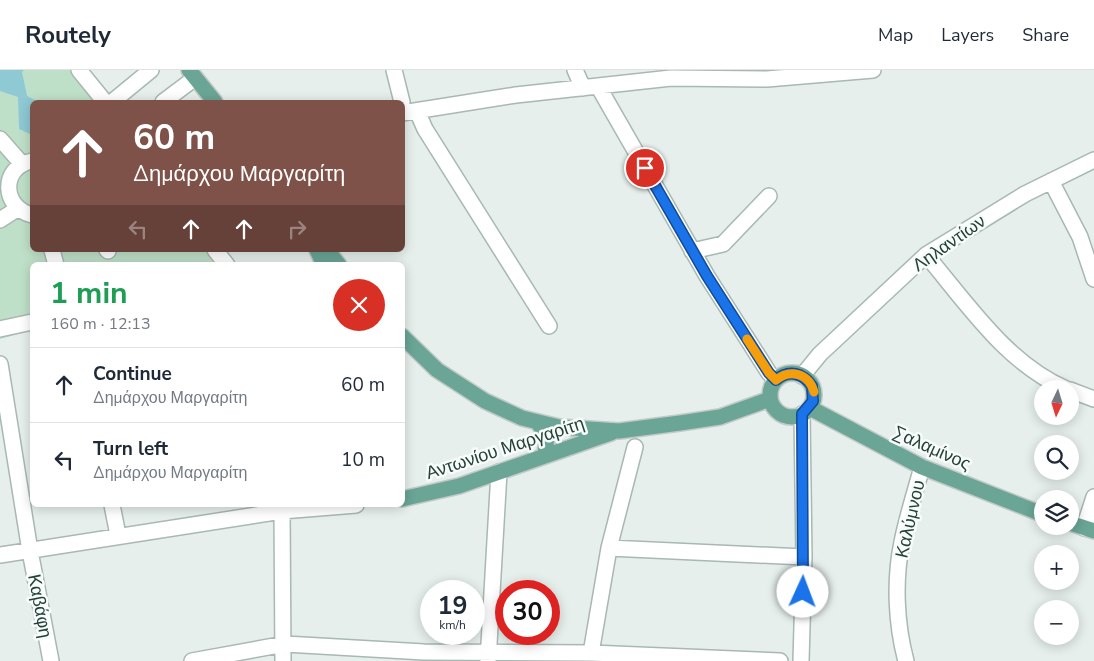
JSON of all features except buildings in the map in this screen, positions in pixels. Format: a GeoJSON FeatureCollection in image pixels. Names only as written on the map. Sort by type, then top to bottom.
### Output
{"type":"FeatureCollection","features":[{"type":"Feature","properties":{"kind":"main road"},"geometry":{"type":"LineString","coordinates":[[192,74],[213,100]]}},
{"type":"Feature","properties":{"kind":"main road"},"geometry":{"type":"LineString","coordinates":[[328,252],[336,262]]}},
{"type":"Feature","properties":{"kind":"main road"},"geometry":{"type":"LineString","coordinates":[[405,339],[438,370],[464,389],[498,408],[538,423],[559,427],[619,431],[720,416],[770,399]]}},
{"type":"Feature","properties":{"kind":"main road"},"geometry":{"type":"LineString","coordinates":[[405,350],[420,353]]}},
{"type":"Feature","properties":{"kind":"main road"},"geometry":{"type":"LineString","coordinates":[[788,374],[802,376],[812,386],[814,394],[806,411],[789,417],[783,415],[773,406],[770,399],[772,386],[776,380],[788,374]]}},
{"type":"Feature","properties":{"kind":"main road","name":"Σαλαμίνος"},"geometry":{"type":"LineString","coordinates":[[806,411],[922,467],[1034,511]]}},
{"type":"Feature","properties":{"kind":"main road"},"geometry":{"type":"LineString","coordinates":[[538,423],[547,436],[545,454]]}},
{"type":"Feature","properties":{"kind":"main road","name":"Αντωνίου Μαργαρίτη"},"geometry":{"type":"LineString","coordinates":[[405,498],[459,486],[545,454],[619,431]]}},
{"type":"Feature","properties":{"kind":"street"},"geometry":{"type":"LineString","coordinates":[[79,70],[103,100]]}},
{"type":"Feature","properties":{"kind":"street"},"geometry":{"type":"LineString","coordinates":[[114,100],[151,70]]}},
{"type":"Feature","properties":{"kind":"street"},"geometry":{"type":"LineString","coordinates":[[394,70],[403,100]]}},
{"type":"Feature","properties":{"kind":"street"},"geometry":{"type":"LineString","coordinates":[[575,70],[591,87],[769,373],[776,380]]}},
{"type":"Feature","properties":{"kind":"street"},"geometry":{"type":"LineString","coordinates":[[406,109],[671,78],[767,79],[828,72],[872,70]]}},
{"type":"Feature","properties":{"kind":"street"},"geometry":{"type":"LineString","coordinates":[[166,100],[192,74]]}},
{"type":"Feature","properties":{"kind":"street"},"geometry":{"type":"LineString","coordinates":[[406,109],[425,129],[549,326]]}},
{"type":"Feature","properties":{"kind":"street"},"geometry":{"type":"LineString","coordinates":[[0,138],[27,163],[15,170],[8,185],[8,194],[17,209],[30,214]]}},
{"type":"Feature","properties":{"kind":"street","name":"Ληλαντίων"},"geometry":{"type":"LineString","coordinates":[[802,376],[820,354],[926,255],[1017,198],[1094,160]]}},
{"type":"Feature","properties":{"kind":"street"},"geometry":{"type":"LineString","coordinates":[[1050,181],[1080,237],[1094,278]]}},
{"type":"Feature","properties":{"kind":"street"},"geometry":{"type":"LineString","coordinates":[[692,250],[723,244],[769,196]]}},
{"type":"Feature","properties":{"kind":"street"},"geometry":{"type":"LineString","coordinates":[[0,220],[17,209]]}},
{"type":"Feature","properties":{"kind":"street"},"geometry":{"type":"LineString","coordinates":[[926,255],[1019,360],[1049,380]]}},
{"type":"Feature","properties":{"kind":"street"},"geometry":{"type":"LineString","coordinates":[[0,330],[30,322]]}},
{"type":"Feature","properties":{"kind":"street","name":"Καβάφη"},"geometry":{"type":"LineString","coordinates":[[0,364],[30,551],[51,661]]}},
{"type":"Feature","properties":{"kind":"street"},"geometry":{"type":"LineString","coordinates":[[1079,393],[1094,399]]}},
{"type":"Feature","properties":{"kind":"street"},"geometry":{"type":"LineString","coordinates":[[801,661],[806,411]]}},
{"type":"Feature","properties":{"kind":"street"},"geometry":{"type":"LineString","coordinates":[[591,654],[610,548],[635,447]]}},
{"type":"Feature","properties":{"kind":"street","name":"Καλύμνου"},"geometry":{"type":"LineString","coordinates":[[906,661],[901,637],[897,593],[901,543],[922,467]]}},
{"type":"Feature","properties":{"kind":"street"},"geometry":{"type":"LineString","coordinates":[[488,657],[499,472]]}},
{"type":"Feature","properties":{"kind":"street"},"geometry":{"type":"LineString","coordinates":[[1083,527],[1094,497]]}},
{"type":"Feature","properties":{"kind":"street"},"geometry":{"type":"LineString","coordinates":[[112,507],[118,535]]}},
{"type":"Feature","properties":{"kind":"street"},"geometry":{"type":"LineString","coordinates":[[0,555],[302,507]]}},
{"type":"Feature","properties":{"kind":"street"},"geometry":{"type":"LineString","coordinates":[[282,511],[285,644],[283,661]]}},
{"type":"Feature","properties":{"kind":"street"},"geometry":{"type":"LineString","coordinates":[[610,548],[804,557]]}},
{"type":"Feature","properties":{"kind":"street"},"geometry":{"type":"LineString","coordinates":[[192,661],[285,644],[488,657],[591,654],[780,661]]}},
{"type":"Feature","properties":{"kind":"green space"},"geometry":{"type":"Polygon","coordinates":[[[0,70],[79,70],[103,100],[30,100],[30,252],[217,252],[225,262],[30,262],[30,331],[0,339],[0,70]]]}},
{"type":"Feature","properties":{"kind":"water"},"geometry":{"type":"Polygon","coordinates":[[[0,70],[24,70],[22,72],[27,96],[35,100],[30,100],[30,134],[19,129],[18,97],[0,91],[0,70]]]}},
{"type":"Feature","properties":{"kind":"slow traffic"},"geometry":{"type":"LineString","coordinates":[[747,339],[769,373],[776,380],[781,376],[795,373],[808,380],[814,392]]}},
{"type":"Feature","properties":{"kind":"route"},"geometry":{"type":"LineString","coordinates":[[645,168],[707,276],[769,373],[776,380],[781,376],[795,373],[808,380],[812,386],[813,401],[810,408],[802,414],[803,592]]}}]}
